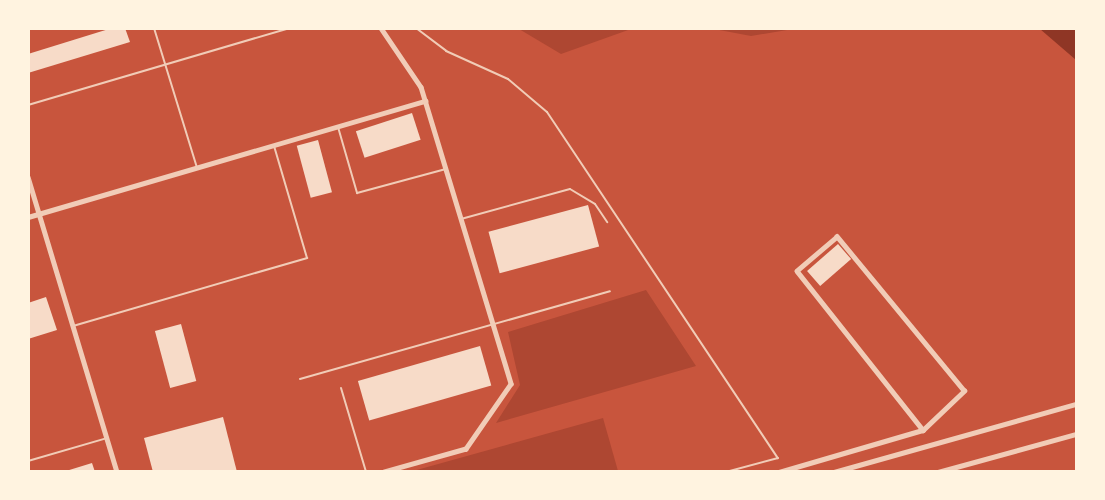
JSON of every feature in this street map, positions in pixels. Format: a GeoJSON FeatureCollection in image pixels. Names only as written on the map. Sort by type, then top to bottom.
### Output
{"type":"FeatureCollection","features":[{"type":"Feature","properties":{"kind":"street"},"geometry":{"type":"LineString","coordinates":[[381,28],[417,77],[426,101],[511,384],[466,449],[384,471]]}},
{"type":"Feature","properties":{"kind":"street"},"geometry":{"type":"LineString","coordinates":[[28,217],[426,101]]}},
{"type":"Feature","properties":{"kind":"street"},"geometry":{"type":"LineString","coordinates":[[28,177],[117,471]]}},
{"type":"Feature","properties":{"kind":"street"},"geometry":{"type":"LineString","coordinates":[[779,471],[922,430],[964,391],[837,237],[796,271],[922,430]]}},
{"type":"Feature","properties":{"kind":"street"},"geometry":{"type":"LineString","coordinates":[[834,471],[1077,404]]}},
{"type":"Feature","properties":{"kind":"street"},"geometry":{"type":"LineString","coordinates":[[938,471],[1077,434]]}},
{"type":"Feature","properties":{"kind":"street"},"geometry":{"type":"LineString","coordinates":[[963,465],[965,471]]}},
{"type":"Feature","properties":{"kind":"lane"},"geometry":{"type":"LineString","coordinates":[[154,28],[197,168]]}},
{"type":"Feature","properties":{"kind":"lane"},"geometry":{"type":"LineString","coordinates":[[28,105],[290,28]]}},
{"type":"Feature","properties":{"kind":"lane"},"geometry":{"type":"LineString","coordinates":[[416,28],[446,51],[508,79],[547,112],[778,458],[726,471]]}},
{"type":"Feature","properties":{"kind":"lane"},"geometry":{"type":"LineString","coordinates":[[338,127],[357,193],[446,169]]}},
{"type":"Feature","properties":{"kind":"lane"},"geometry":{"type":"LineString","coordinates":[[73,326],[307,258],[274,146]]}},
{"type":"Feature","properties":{"kind":"lane"},"geometry":{"type":"LineString","coordinates":[[461,219],[570,189],[596,204],[607,222]]}},
{"type":"Feature","properties":{"kind":"lane"},"geometry":{"type":"LineString","coordinates":[[300,380],[610,291]]}},
{"type":"Feature","properties":{"kind":"lane"},"geometry":{"type":"LineString","coordinates":[[341,388],[366,471]]}},
{"type":"Feature","properties":{"kind":"lane"},"geometry":{"type":"LineString","coordinates":[[28,461],[107,438]]}},
{"type":"Feature","properties":{"kind":"shaded area"},"geometry":{"type":"Polygon","coordinates":[[[631,28],[561,54],[519,29],[631,28]]]}},
{"type":"Feature","properties":{"kind":"shaded area"},"geometry":{"type":"Polygon","coordinates":[[[714,28],[793,29],[751,36],[714,28]]]}},
{"type":"Feature","properties":{"kind":"shaded area"},"geometry":{"type":"Polygon","coordinates":[[[1040,29],[1076,29],[1076,60],[1040,29]]]}},
{"type":"Feature","properties":{"kind":"shaded area"},"geometry":{"type":"Polygon","coordinates":[[[646,290],[696,366],[496,423],[520,385],[508,332],[646,290]]]}},
{"type":"Feature","properties":{"kind":"shaded area"},"geometry":{"type":"Polygon","coordinates":[[[603,418],[618,471],[413,471],[603,418]]]}},
{"type":"Feature","properties":{"kind":"building"},"geometry":{"type":"Polygon","coordinates":[[[112,28],[125,28],[130,42],[28,73],[28,54],[112,28]]]}},
{"type":"Feature","properties":{"kind":"building"},"geometry":{"type":"Polygon","coordinates":[[[412,113],[421,140],[365,158],[356,131],[412,113]]]}},
{"type":"Feature","properties":{"kind":"building"},"geometry":{"type":"Polygon","coordinates":[[[318,140],[332,192],[311,198],[297,146],[318,140]]]}},
{"type":"Feature","properties":{"kind":"building"},"geometry":{"type":"Polygon","coordinates":[[[588,205],[599,247],[500,273],[489,232],[588,205]]]}},
{"type":"Feature","properties":{"kind":"building"},"geometry":{"type":"Polygon","coordinates":[[[838,244],[851,259],[820,286],[807,271],[838,244]]]}},
{"type":"Feature","properties":{"kind":"building"},"geometry":{"type":"Polygon","coordinates":[[[46,297],[57,330],[28,339],[28,303],[46,297]]]}},
{"type":"Feature","properties":{"kind":"building"},"geometry":{"type":"Polygon","coordinates":[[[181,324],[196,381],[170,388],[155,331],[181,324]]]}},
{"type":"Feature","properties":{"kind":"building"},"geometry":{"type":"Polygon","coordinates":[[[480,346],[491,385],[369,420],[358,381],[480,346]]]}},
{"type":"Feature","properties":{"kind":"building"},"geometry":{"type":"Polygon","coordinates":[[[223,417],[237,472],[153,472],[144,438],[223,417]]]}},
{"type":"Feature","properties":{"kind":"building"},"geometry":{"type":"Polygon","coordinates":[[[92,463],[95,472],[66,472],[66,471],[92,463]]]}}]}
